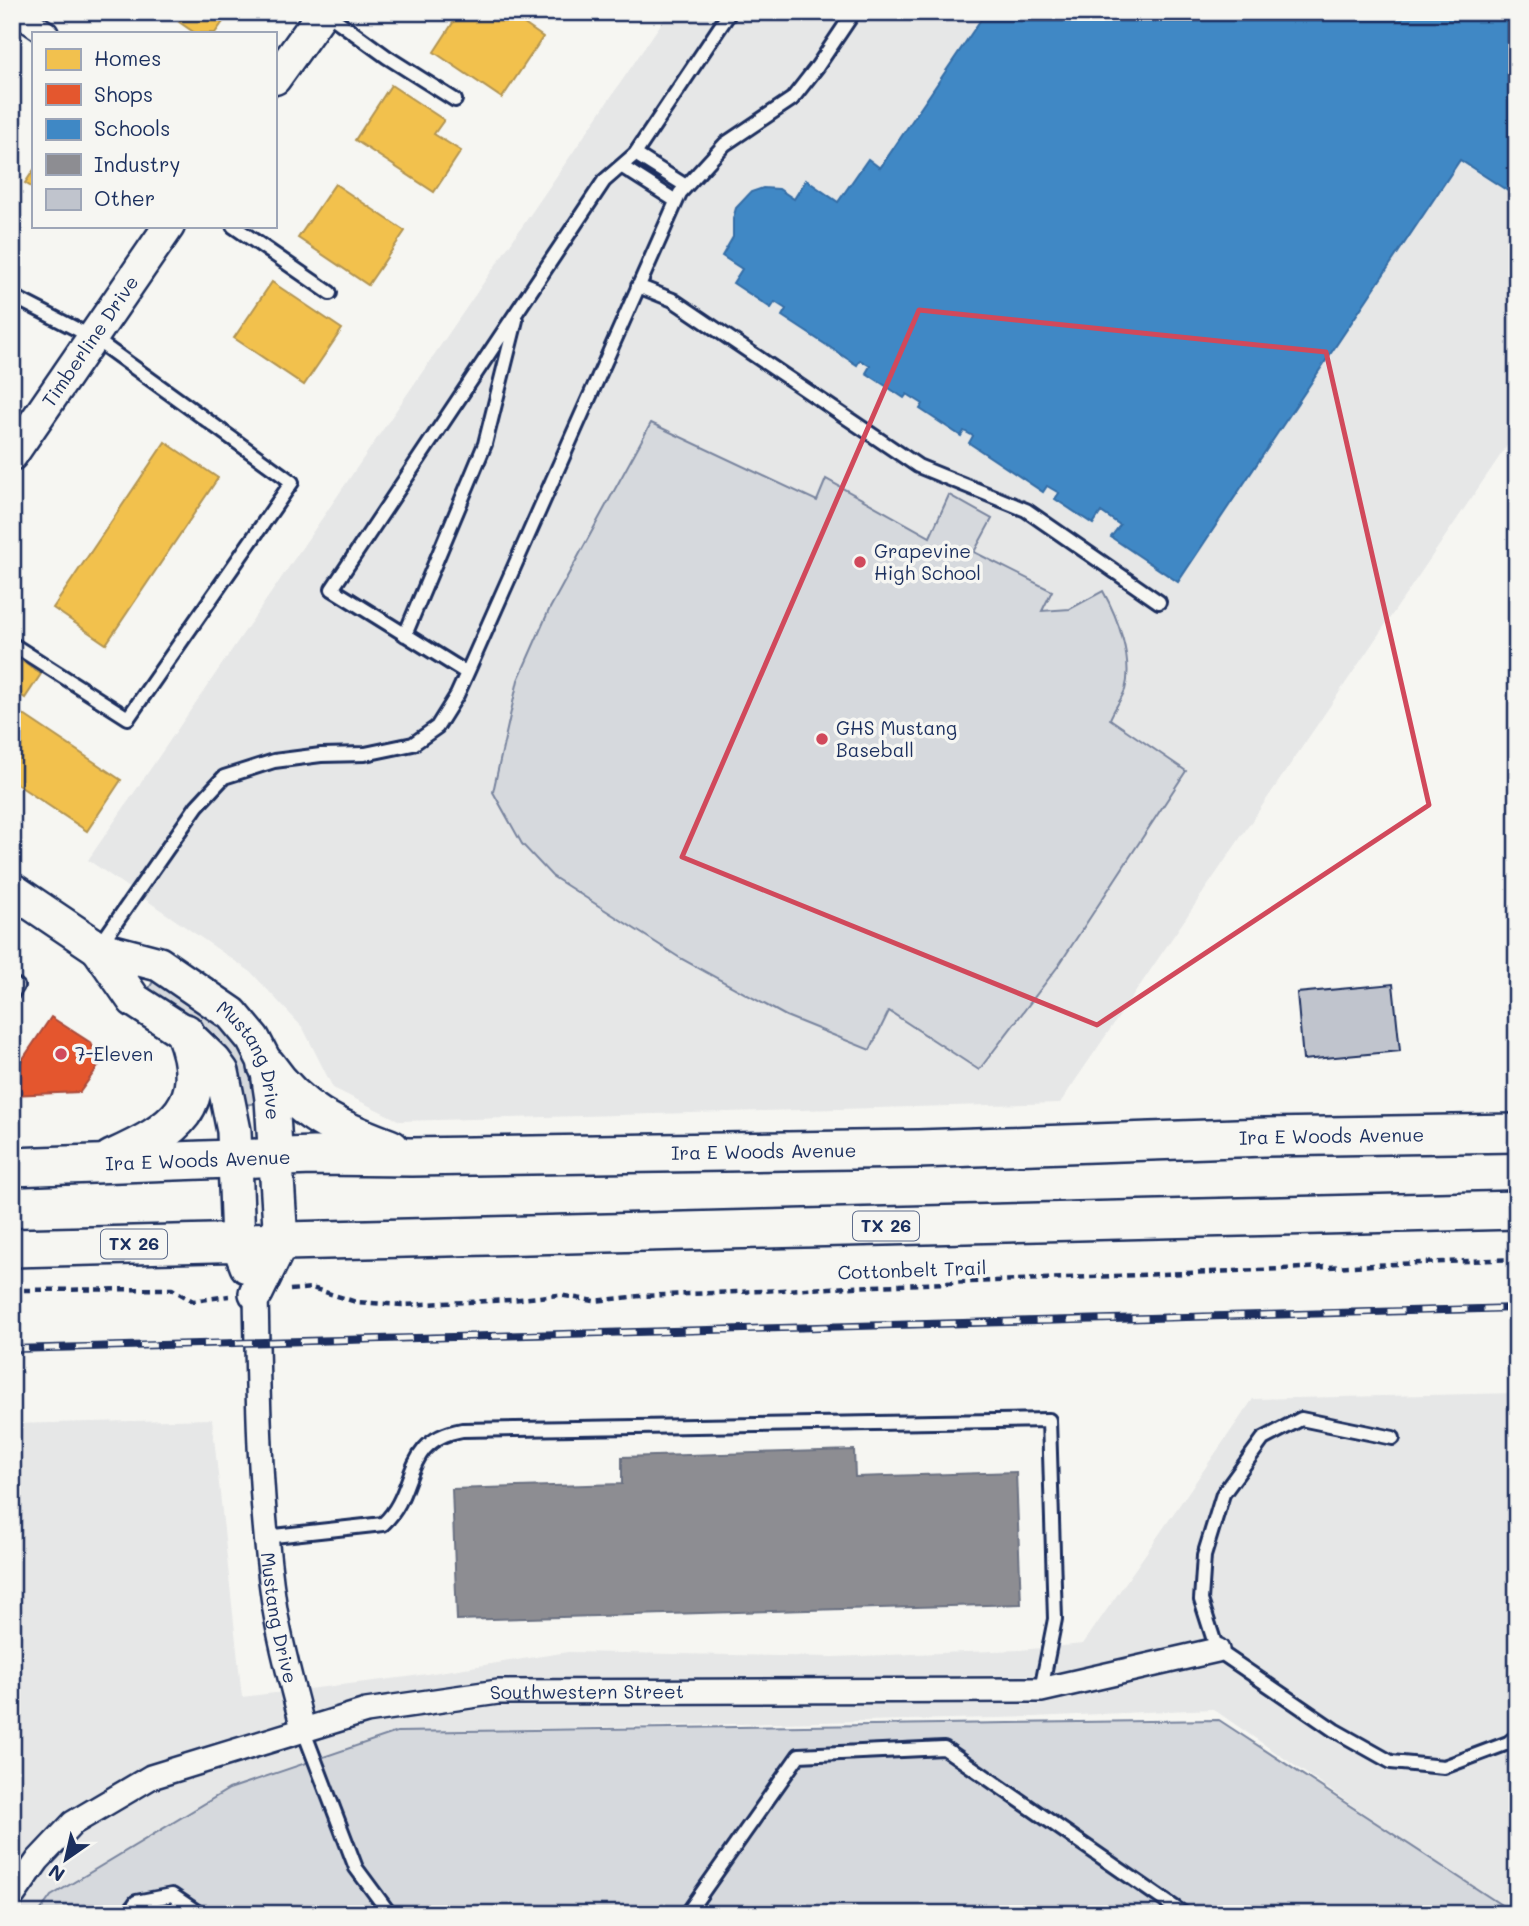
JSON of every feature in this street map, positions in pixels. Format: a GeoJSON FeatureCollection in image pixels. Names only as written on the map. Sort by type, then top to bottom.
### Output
{"type":"FeatureCollection","features":[{"type":"Feature","properties":{"kind":"main road","name":"Mustang Drive"},"geometry":{"type":"LineString","coordinates":[[12,891],[98,948],[159,964],[232,1014],[253,1039],[267,1066],[272,1099],[281,1242],[256,1293]]}},
{"type":"Feature","properties":{"kind":"main road","name":"Mustang Drive"},"geometry":{"type":"LineString","coordinates":[[98,948],[134,1000],[185,1033],[215,1061],[222,1072],[236,1159],[238,1243],[256,1293]]}},
{"type":"Feature","properties":{"kind":"main road"},"geometry":{"type":"LineString","coordinates":[[99,1165],[148,1143],[181,1115],[191,1098],[196,1076],[194,1056],[185,1033]]}},
{"type":"Feature","properties":{"kind":"main road"},"geometry":{"type":"LineString","coordinates":[[267,1066],[280,1085],[310,1112],[412,1157]]}},
{"type":"Feature","properties":{"kind":"main road","name":"Ira E Woods Avenue"},"geometry":{"type":"LineString","coordinates":[[12,1167],[275,1157],[918,1149],[1251,1137],[1517,1133]]}},
{"type":"Feature","properties":{"kind":"main road","name":"TX 26"},"geometry":{"type":"LineString","coordinates":[[12,1248],[1517,1210]]}},
{"type":"Feature","properties":{"kind":"street"},"geometry":{"type":"LineString","coordinates":[[15,12],[45,32]]}},
{"type":"Feature","properties":{"kind":"street"},"geometry":{"type":"LineString","coordinates":[[276,78],[324,12]]}},
{"type":"Feature","properties":{"kind":"street","name":"Timberline Drive"},"geometry":{"type":"LineString","coordinates":[[12,455],[168,228]]}},
{"type":"Feature","properties":{"kind":"street","name":"Mustang Drive"},"geometry":{"type":"LineString","coordinates":[[256,1293],[259,1441],[265,1537],[274,1606],[303,1729]]}},
{"type":"Feature","properties":{"kind":"street","name":"Southwestern Street"},"geometry":{"type":"LineString","coordinates":[[12,1897],[38,1860],[73,1823],[150,1777],[366,1710],[498,1692],[1041,1690],[1217,1650]]}},
{"type":"Feature","properties":{"kind":"lane"},"geometry":{"type":"LineString","coordinates":[[324,12],[387,57],[455,100]]}},
{"type":"Feature","properties":{"kind":"lane"},"geometry":{"type":"LineString","coordinates":[[467,673],[332,589],[604,181],[635,154],[730,12]]}},
{"type":"Feature","properties":{"kind":"lane"},"geometry":{"type":"LineString","coordinates":[[98,948],[197,806],[224,778],[274,761],[321,755],[365,754],[414,744],[438,727],[467,673],[676,201],[686,186],[726,144],[792,99],[854,12]]}},
{"type":"Feature","properties":{"kind":"lane"},"geometry":{"type":"LineString","coordinates":[[635,154],[686,186]]}},
{"type":"Feature","properties":{"kind":"lane"},"geometry":{"type":"LineString","coordinates":[[621,166],[676,201]]}},
{"type":"Feature","properties":{"kind":"lane"},"geometry":{"type":"LineString","coordinates":[[236,228],[330,293]]}},
{"type":"Feature","properties":{"kind":"lane"},"geometry":{"type":"LineString","coordinates":[[638,286],[673,300],[918,466],[1026,510],[1159,602]]}},
{"type":"Feature","properties":{"kind":"lane"},"geometry":{"type":"LineString","coordinates":[[12,296],[92,337],[292,482],[128,718],[12,644]]}},
{"type":"Feature","properties":{"kind":"lane"},"geometry":{"type":"LineString","coordinates":[[405,635],[485,444],[519,309]]}},
{"type":"Feature","properties":{"kind":"lane"},"geometry":{"type":"LineString","coordinates":[[1393,1438],[1301,1419],[1263,1438],[1223,1494],[1203,1556],[1201,1600],[1217,1650],[1335,1730],[1391,1762],[1444,1768],[1508,1743],[1517,1736]]}},
{"type":"Feature","properties":{"kind":"lane"},"geometry":{"type":"LineString","coordinates":[[265,1537],[383,1524],[399,1505],[414,1464],[428,1445],[437,1437],[461,1430],[1049,1420],[1055,1619],[1041,1690]]}},
{"type":"Feature","properties":{"kind":"lane"},"geometry":{"type":"LineString","coordinates":[[303,1729],[356,1868],[390,1914]]}},
{"type":"Feature","properties":{"kind":"lane"},"geometry":{"type":"LineString","coordinates":[[687,1914],[799,1755],[944,1748],[1184,1914]]}},
{"type":"Feature","properties":{"kind":"lane"},"geometry":{"type":"LineString","coordinates":[[128,1914],[136,1902],[172,1895],[200,1914]]}},
{"type":"Feature","properties":{"kind":"path","name":"Cottonbelt Trail"},"geometry":{"type":"LineString","coordinates":[[12,1290],[172,1289],[193,1301],[312,1286],[356,1302],[402,1305],[511,1300],[559,1294],[594,1301],[640,1296],[1517,1259]]}},
{"type":"Feature","properties":{"kind":"highlighted area"},"geometry":{"type":"Polygon","coordinates":[[[919,310],[1326,352],[1429,805],[1097,1025],[682,857],[919,310]]]}},
{"type":"Feature","properties":{"kind":"shaded area","name":"Grapevine High School"},"geometry":{"type":"Polygon","coordinates":[[[669,12],[1517,12],[1517,431],[1060,1103],[400,1121],[333,1088],[303,1028],[251,972],[88,860],[669,12]]]}},
{"type":"Feature","properties":{"kind":"shaded area","name":"GHS Mustang Baseball"},"geometry":{"type":"Polygon","coordinates":[[[651,423],[817,501],[826,479],[930,537],[949,495],[992,519],[974,552],[1052,591],[1042,611],[1070,609],[1103,591],[1123,639],[1127,665],[1125,690],[1110,719],[1186,771],[1059,965],[979,1070],[889,1011],[870,1050],[786,1016],[680,958],[552,876],[522,844],[493,792],[518,680],[549,610],[651,423]]]}},
{"type":"Feature","properties":{"kind":"shaded area"},"geometry":{"type":"Polygon","coordinates":[[[154,980],[208,1017],[235,1043],[245,1059],[257,1103],[245,1105],[233,1063],[213,1035],[148,990],[154,980]]]}},
{"type":"Feature","properties":{"kind":"shaded area"},"geometry":{"type":"Polygon","coordinates":[[[1517,1393],[1517,1914],[1509,1914],[1213,1709],[1033,1717],[397,1732],[229,1789],[51,1895],[38,1914],[12,1914],[12,1424],[212,1419],[242,1697],[407,1677],[568,1652],[833,1657],[1020,1650],[1083,1644],[1253,1399],[1517,1393]]]}},
{"type":"Feature","properties":{"kind":"shaded area"},"geometry":{"type":"Polygon","coordinates":[[[1219,1720],[1515,1914],[38,1914],[51,1896],[229,1789],[397,1732],[1219,1720]]]}},
{"type":"Feature","properties":{"kind":"building: Homes"},"geometry":{"type":"Polygon","coordinates":[[[186,12],[230,12],[216,32],[194,32],[179,22],[186,12]]]}},
{"type":"Feature","properties":{"kind":"building: Homes"},"geometry":{"type":"Polygon","coordinates":[[[460,12],[507,12],[543,37],[502,98],[434,52],[460,12]]]}},
{"type":"Feature","properties":{"kind":"building: Homes"},"geometry":{"type":"Polygon","coordinates":[[[391,85],[444,120],[434,134],[461,151],[434,192],[355,140],[391,85]]]}},
{"type":"Feature","properties":{"kind":"building: Homes"},"geometry":{"type":"Polygon","coordinates":[[[32,172],[32,187],[25,183],[32,172]]]}},
{"type":"Feature","properties":{"kind":"building: Homes"},"geometry":{"type":"Polygon","coordinates":[[[335,184],[405,231],[368,285],[298,238],[335,184]]]}},
{"type":"Feature","properties":{"kind":"building: Homes"},"geometry":{"type":"Polygon","coordinates":[[[272,282],[342,329],[304,385],[234,338],[272,282]]]}},
{"type":"Feature","properties":{"kind":"building: Homes"},"geometry":{"type":"Polygon","coordinates":[[[165,442],[218,478],[106,644],[53,608],[165,442]]]}},
{"type":"Feature","properties":{"kind":"building: Homes"},"geometry":{"type":"Polygon","coordinates":[[[12,655],[41,674],[25,698],[12,689],[12,655]]]}},
{"type":"Feature","properties":{"kind":"building: Homes"},"geometry":{"type":"Polygon","coordinates":[[[12,707],[121,780],[87,831],[12,781],[12,707]]]}},
{"type":"Feature","properties":{"kind":"building: Shops","name":"7-Eleven"},"geometry":{"type":"Polygon","coordinates":[[[51,1017],[91,1043],[100,1064],[80,1092],[12,1095],[12,1075],[51,1017]]]}},
{"type":"Feature","properties":{"kind":"building: Schools"},"geometry":{"type":"Polygon","coordinates":[[[986,12],[1517,12],[1517,197],[1460,160],[1178,582],[1111,537],[1120,525],[1101,512],[1093,524],[1055,499],[1059,493],[1047,486],[1043,492],[969,443],[973,436],[964,431],[961,436],[920,409],[923,404],[907,394],[904,398],[866,373],[870,366],[860,360],[857,365],[782,316],[786,309],[775,302],[771,308],[733,283],[742,269],[722,256],[733,237],[736,208],[751,192],[763,188],[779,189],[794,199],[806,180],[838,202],[868,159],[880,168],[986,12]]]}},
{"type":"Feature","properties":{"kind":"building: Industry"},"geometry":{"type":"Polygon","coordinates":[[[854,1450],[855,1477],[1016,1472],[1021,1604],[457,1620],[452,1489],[622,1484],[622,1457],[854,1450]]]}},
{"type":"Feature","properties":{"kind":"building: Other"},"geometry":{"type":"Polygon","coordinates":[[[1393,984],[1400,1051],[1303,1060],[1297,993],[1393,984]]]}},
{"type":"Feature","properties":{"kind":"railway"},"geometry":{"type":"LineString","coordinates":[[12,1349],[1517,1308]]}},
{"type":"Feature","properties":{"kind":"place","name":"Grapevine High School"},"geometry":{"type":"Point","coordinates":[860,562]}},
{"type":"Feature","properties":{"kind":"place","name":"GHS Mustang Baseball"},"geometry":{"type":"Point","coordinates":[822,739]}},
{"type":"Feature","properties":{"kind":"place","name":"7-Eleven"},"geometry":{"type":"Point","coordinates":[61,1054]}}]}
